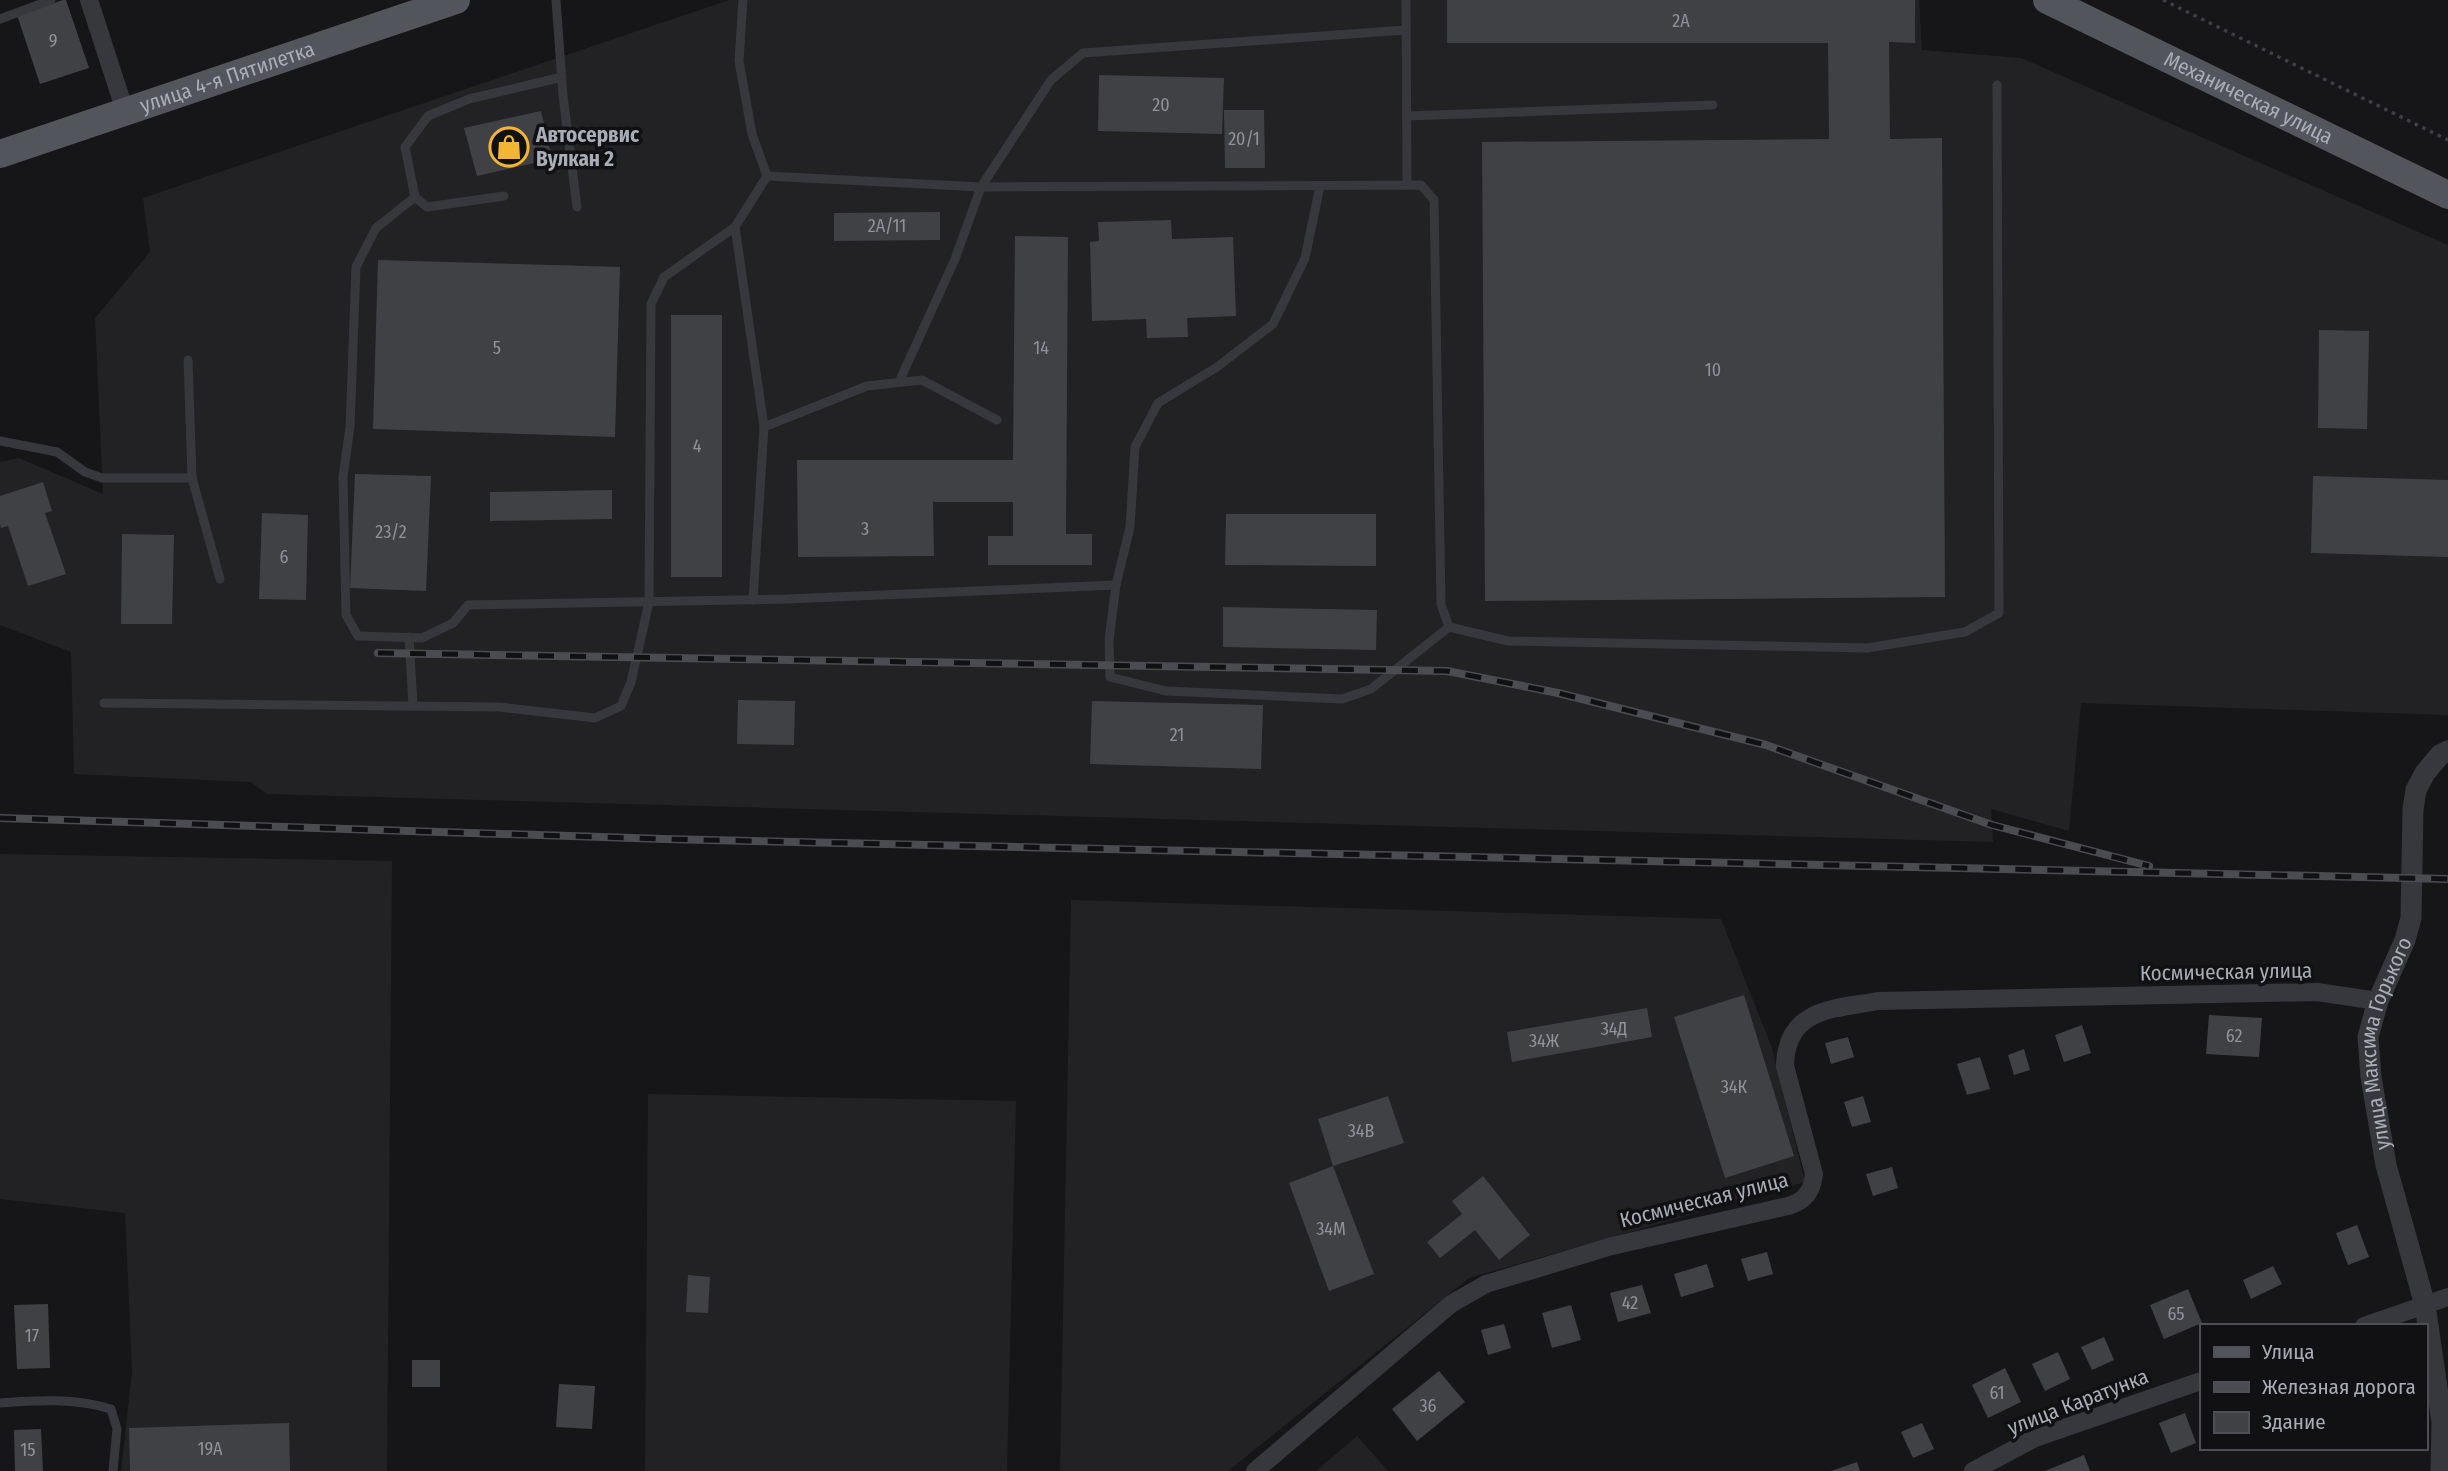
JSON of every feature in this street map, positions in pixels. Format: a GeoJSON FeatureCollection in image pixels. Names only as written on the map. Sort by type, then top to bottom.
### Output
{"type":"FeatureCollection","features":[{"type":"Feature","properties":{"kind":"main road","name":"Механическая улица"},"geometry":{"type":"LineString","coordinates":[[2047,0],[2448,195]]}},
{"type":"Feature","properties":{"kind":"main road","name":"улица 4-я Пятилетка"},"geometry":{"type":"LineString","coordinates":[[0,155],[126,114],[441,2]]}},
{"type":"Feature","properties":{"kind":"street"},"geometry":{"type":"LineString","coordinates":[[89,0],[126,114]]}},
{"type":"Feature","properties":{"kind":"street","name":"улица Максима Горького"},"geometry":{"type":"LineString","coordinates":[[2427,1324],[2386,1165],[2371,1077],[2368,1037],[2378,1001],[2405,940],[2411,918],[2413,809],[2416,790],[2425,773],[2440,755],[2448,751]]}},
{"type":"Feature","properties":{"kind":"street","name":"Космическая улица"},"geometry":{"type":"LineString","coordinates":[[1255,1471],[1451,1304],[1486,1284],[1612,1246],[1788,1206],[1807,1197],[1814,1174],[1785,1066],[1786,1048],[1807,1018],[1821,1012],[1878,1001],[2317,992],[2378,1001]]}},
{"type":"Feature","properties":{"kind":"street"},"geometry":{"type":"LineString","coordinates":[[2370,1324],[2448,1297]]}},
{"type":"Feature","properties":{"kind":"street","name":"улица Максима Горького"},"geometry":{"type":"LineString","coordinates":[[2427,1324],[2442,1422],[2441,1471]]}},
{"type":"Feature","properties":{"kind":"street","name":"улица Каратунка"},"geometry":{"type":"LineString","coordinates":[[1973,1471],[2035,1438],[2200,1381]]}},
{"type":"Feature","properties":{"kind":"lane"},"geometry":{"type":"LineString","coordinates":[[0,19],[51,0]]}},
{"type":"Feature","properties":{"kind":"lane"},"geometry":{"type":"LineString","coordinates":[[556,0],[577,206]]}},
{"type":"Feature","properties":{"kind":"lane"},"geometry":{"type":"LineString","coordinates":[[743,0],[739,61],[752,134],[767,176]]}},
{"type":"Feature","properties":{"kind":"lane"},"geometry":{"type":"LineString","coordinates":[[1406,0],[1407,185]]}},
{"type":"Feature","properties":{"kind":"lane"},"geometry":{"type":"LineString","coordinates":[[899,383],[955,259],[981,187],[1051,80],[1083,53],[1406,30]]}},
{"type":"Feature","properties":{"kind":"lane"},"geometry":{"type":"LineString","coordinates":[[504,195],[427,207],[415,197],[405,147],[428,116],[469,99],[562,77]]}},
{"type":"Feature","properties":{"kind":"lane"},"geometry":{"type":"LineString","coordinates":[[1450,627],[1508,641],[1867,648],[1965,632],[1998,612],[1997,85]]}},
{"type":"Feature","properties":{"kind":"lane"},"geometry":{"type":"LineString","coordinates":[[1407,116],[1713,105]]}},
{"type":"Feature","properties":{"kind":"lane"},"geometry":{"type":"LineString","coordinates":[[767,176],[981,187],[1422,185],[1434,200],[1441,604],[1450,627]]}},
{"type":"Feature","properties":{"kind":"lane"},"geometry":{"type":"LineString","coordinates":[[104,703],[499,707],[595,718],[621,706],[631,682],[649,602],[651,304],[664,277],[735,227],[767,176]]}},
{"type":"Feature","properties":{"kind":"lane"},"geometry":{"type":"LineString","coordinates":[[1320,186],[1305,258],[1273,324],[1217,367],[1158,403],[1135,447],[1130,527],[1116,585],[1109,639],[1110,677],[1166,691],[1342,699],[1371,689],[1450,627]]}},
{"type":"Feature","properties":{"kind":"lane"},"geometry":{"type":"LineString","coordinates":[[415,197],[376,228],[356,267],[350,427],[343,477],[346,615],[358,636],[422,638],[453,623],[468,605],[753,600],[1116,585]]}},
{"type":"Feature","properties":{"kind":"lane"},"geometry":{"type":"LineString","coordinates":[[735,227],[764,427],[753,600]]}},
{"type":"Feature","properties":{"kind":"lane"},"geometry":{"type":"LineString","coordinates":[[188,360],[192,478],[220,579]]}},
{"type":"Feature","properties":{"kind":"lane"},"geometry":{"type":"LineString","coordinates":[[764,427],[867,386],[922,380],[997,420]]}},
{"type":"Feature","properties":{"kind":"lane"},"geometry":{"type":"LineString","coordinates":[[0,441],[57,452],[85,472],[103,478],[192,478]]}},
{"type":"Feature","properties":{"kind":"lane"},"geometry":{"type":"LineString","coordinates":[[410,637],[414,706]]}},
{"type":"Feature","properties":{"kind":"lane"},"geometry":{"type":"LineString","coordinates":[[0,1403],[90,1402],[111,1409],[117,1429],[113,1471]]}},
{"type":"Feature","properties":{"kind":"path"},"geometry":{"type":"LineString","coordinates":[[2163,0],[2448,139]]}},
{"type":"Feature","properties":{"kind":"shaded area"},"geometry":{"type":"Polygon","coordinates":[[[729,0],[1919,0],[1922,50],[2021,58],[2448,245],[2448,715],[2081,703],[2069,831],[1991,809],[1993,842],[267,794],[251,782],[74,774],[71,652],[0,625],[0,462],[19,458],[103,494],[95,318],[150,252],[143,198],[729,0]]]}},
{"type":"Feature","properties":{"kind":"shaded area"},"geometry":{"type":"Polygon","coordinates":[[[0,854],[392,861],[387,1471],[121,1471],[132,1371],[125,1213],[0,1199],[0,854]]]}},
{"type":"Feature","properties":{"kind":"shaded area"},"geometry":{"type":"Polygon","coordinates":[[[1071,900],[1721,919],[1772,1048],[1805,1182],[1469,1278],[1228,1471],[1060,1471],[1071,900]]]}},
{"type":"Feature","properties":{"kind":"shaded area"},"geometry":{"type":"Polygon","coordinates":[[[648,1094],[1016,1101],[1007,1471],[645,1471],[648,1094]]]}},
{"type":"Feature","properties":{"kind":"shaded area"},"geometry":{"type":"Polygon","coordinates":[[[1357,1436],[1388,1471],[1316,1471],[1357,1436]]]}},
{"type":"Feature","properties":{"kind":"building"},"geometry":{"type":"Polygon","coordinates":[[[66,0],[89,68],[40,84],[17,15],[66,0]]]}},
{"type":"Feature","properties":{"kind":"building"},"geometry":{"type":"Polygon","coordinates":[[[1447,0],[1915,0],[1915,43],[1889,42],[1890,139],[1942,138],[1945,597],[1485,601],[1482,142],[1829,139],[1828,43],[1447,43],[1447,0]]]}},
{"type":"Feature","properties":{"kind":"building"},"geometry":{"type":"Polygon","coordinates":[[[1099,75],[1224,78],[1222,134],[1098,131],[1099,75]]]}},
{"type":"Feature","properties":{"kind":"building"},"geometry":{"type":"Polygon","coordinates":[[[1224,110],[1264,110],[1265,168],[1225,168],[1224,110]]]}},
{"type":"Feature","properties":{"kind":"building","name":"Автосервис Вулкан 2"},"geometry":{"type":"Polygon","coordinates":[[[541,111],[552,159],[477,176],[464,128],[541,111]]]}},
{"type":"Feature","properties":{"kind":"building"},"geometry":{"type":"Polygon","coordinates":[[[940,212],[940,240],[834,241],[834,213],[940,212]]]}},
{"type":"Feature","properties":{"kind":"building"},"geometry":{"type":"Polygon","coordinates":[[[1171,220],[1172,239],[1233,237],[1236,316],[1187,318],[1188,337],[1147,338],[1146,319],[1092,321],[1090,242],[1099,241],[1098,222],[1171,220]]]}},
{"type":"Feature","properties":{"kind":"building"},"geometry":{"type":"Polygon","coordinates":[[[1015,236],[1068,237],[1066,534],[1092,534],[1092,565],[988,565],[988,536],[1013,536],[1013,502],[933,502],[934,556],[798,557],[797,460],[1013,460],[1015,236]]]}},
{"type":"Feature","properties":{"kind":"building"},"geometry":{"type":"Polygon","coordinates":[[[378,260],[620,267],[615,437],[373,429],[378,260]]]}},
{"type":"Feature","properties":{"kind":"building"},"geometry":{"type":"Polygon","coordinates":[[[671,315],[722,315],[722,577],[671,577],[671,315]]]}},
{"type":"Feature","properties":{"kind":"building"},"geometry":{"type":"Polygon","coordinates":[[[2319,330],[2369,331],[2367,429],[2318,428],[2319,330]]]}},
{"type":"Feature","properties":{"kind":"building"},"geometry":{"type":"Polygon","coordinates":[[[355,474],[431,476],[426,591],[350,588],[355,474]]]}},
{"type":"Feature","properties":{"kind":"building"},"geometry":{"type":"Polygon","coordinates":[[[2313,476],[2448,480],[2448,557],[2311,553],[2313,476]]]}},
{"type":"Feature","properties":{"kind":"building"},"geometry":{"type":"Polygon","coordinates":[[[43,482],[52,511],[45,513],[66,574],[28,586],[8,526],[1,528],[0,496],[43,482]]]}},
{"type":"Feature","properties":{"kind":"building"},"geometry":{"type":"Polygon","coordinates":[[[612,490],[612,519],[490,521],[490,492],[612,490]]]}},
{"type":"Feature","properties":{"kind":"building"},"geometry":{"type":"Polygon","coordinates":[[[262,513],[308,515],[306,600],[259,599],[262,513]]]}},
{"type":"Feature","properties":{"kind":"building"},"geometry":{"type":"Polygon","coordinates":[[[1226,514],[1376,514],[1376,566],[1225,565],[1226,514]]]}},
{"type":"Feature","properties":{"kind":"building"},"geometry":{"type":"Polygon","coordinates":[[[122,534],[174,535],[172,624],[121,624],[122,534]]]}},
{"type":"Feature","properties":{"kind":"building"},"geometry":{"type":"Polygon","coordinates":[[[1223,607],[1377,610],[1376,650],[1223,647],[1223,607]]]}},
{"type":"Feature","properties":{"kind":"building"},"geometry":{"type":"Polygon","coordinates":[[[738,700],[795,701],[794,745],[737,744],[738,700]]]}},
{"type":"Feature","properties":{"kind":"building"},"geometry":{"type":"Polygon","coordinates":[[[1092,701],[1263,705],[1261,769],[1090,764],[1092,701]]]}},
{"type":"Feature","properties":{"kind":"building"},"geometry":{"type":"Polygon","coordinates":[[[1744,995],[1794,1156],[1725,1178],[1674,1017],[1744,995]]]}},
{"type":"Feature","properties":{"kind":"building"},"geometry":{"type":"Polygon","coordinates":[[[1647,1008],[1652,1037],[1512,1062],[1507,1032],[1647,1008]]]}},
{"type":"Feature","properties":{"kind":"building"},"geometry":{"type":"Polygon","coordinates":[[[2209,1015],[2262,1018],[2259,1057],[2206,1054],[2209,1015]]]}},
{"type":"Feature","properties":{"kind":"building"},"geometry":{"type":"Polygon","coordinates":[[[2082,1025],[2091,1053],[2064,1062],[2055,1035],[2082,1025]]]}},
{"type":"Feature","properties":{"kind":"building"},"geometry":{"type":"Polygon","coordinates":[[[1848,1037],[1854,1057],[1831,1064],[1825,1043],[1848,1037]]]}},
{"type":"Feature","properties":{"kind":"building"},"geometry":{"type":"Polygon","coordinates":[[[2024,1049],[2030,1070],[2014,1075],[2008,1055],[2024,1049]]]}},
{"type":"Feature","properties":{"kind":"building"},"geometry":{"type":"Polygon","coordinates":[[[1980,1057],[1990,1089],[1967,1095],[1957,1064],[1980,1057]]]}},
{"type":"Feature","properties":{"kind":"building"},"geometry":{"type":"Polygon","coordinates":[[[1388,1096],[1404,1143],[1333,1166],[1318,1119],[1388,1096]]]}},
{"type":"Feature","properties":{"kind":"building"},"geometry":{"type":"Polygon","coordinates":[[[1863,1096],[1871,1122],[1852,1127],[1844,1102],[1863,1096]]]}},
{"type":"Feature","properties":{"kind":"building"},"geometry":{"type":"Polygon","coordinates":[[[1333,1166],[1374,1274],[1329,1291],[1289,1183],[1333,1166]]]}},
{"type":"Feature","properties":{"kind":"building"},"geometry":{"type":"Polygon","coordinates":[[[1892,1167],[1898,1188],[1873,1196],[1866,1174],[1892,1167]]]}},
{"type":"Feature","properties":{"kind":"building"},"geometry":{"type":"Polygon","coordinates":[[[1483,1176],[1530,1235],[1499,1260],[1475,1230],[1440,1258],[1427,1242],[1462,1214],[1452,1201],[1483,1176]]]}},
{"type":"Feature","properties":{"kind":"building"},"geometry":{"type":"Polygon","coordinates":[[[2357,1225],[2369,1257],[2348,1265],[2336,1233],[2357,1225]]]}},
{"type":"Feature","properties":{"kind":"building"},"geometry":{"type":"Polygon","coordinates":[[[1767,1252],[1773,1274],[1748,1281],[1741,1259],[1767,1252]]]}},
{"type":"Feature","properties":{"kind":"building"},"geometry":{"type":"Polygon","coordinates":[[[1707,1264],[1714,1287],[1681,1297],[1674,1274],[1707,1264]]]}},
{"type":"Feature","properties":{"kind":"building"},"geometry":{"type":"Polygon","coordinates":[[[2273,1266],[2282,1284],[2251,1299],[2243,1280],[2273,1266]]]}},
{"type":"Feature","properties":{"kind":"building"},"geometry":{"type":"Polygon","coordinates":[[[688,1275],[710,1277],[708,1313],[686,1312],[688,1275]]]}},
{"type":"Feature","properties":{"kind":"building"},"geometry":{"type":"Polygon","coordinates":[[[1642,1285],[1651,1313],[1618,1322],[1610,1293],[1642,1285]]]}},
{"type":"Feature","properties":{"kind":"building"},"geometry":{"type":"Polygon","coordinates":[[[2188,1289],[2202,1323],[2164,1339],[2150,1305],[2188,1289]]]}},
{"type":"Feature","properties":{"kind":"building"},"geometry":{"type":"Polygon","coordinates":[[[48,1304],[50,1368],[17,1369],[14,1305],[48,1304]]]}},
{"type":"Feature","properties":{"kind":"building"},"geometry":{"type":"Polygon","coordinates":[[[1571,1305],[1581,1340],[1552,1348],[1542,1313],[1571,1305]]]}},
{"type":"Feature","properties":{"kind":"building"},"geometry":{"type":"Polygon","coordinates":[[[1504,1324],[1511,1348],[1488,1355],[1481,1330],[1504,1324]]]}},
{"type":"Feature","properties":{"kind":"building"},"geometry":{"type":"Polygon","coordinates":[[[2104,1337],[2114,1360],[2092,1370],[2081,1347],[2104,1337]]]}},
{"type":"Feature","properties":{"kind":"building"},"geometry":{"type":"Polygon","coordinates":[[[2058,1352],[2070,1379],[2045,1391],[2032,1364],[2058,1352]]]}},
{"type":"Feature","properties":{"kind":"building"},"geometry":{"type":"Polygon","coordinates":[[[412,1360],[440,1360],[440,1387],[412,1387],[412,1360]]]}},
{"type":"Feature","properties":{"kind":"building"},"geometry":{"type":"Polygon","coordinates":[[[2005,1368],[2021,1402],[1988,1418],[1972,1385],[2005,1368]]]}},
{"type":"Feature","properties":{"kind":"building"},"geometry":{"type":"Polygon","coordinates":[[[1439,1371],[1465,1402],[1417,1441],[1392,1409],[1439,1371]]]}},
{"type":"Feature","properties":{"kind":"building"},"geometry":{"type":"Polygon","coordinates":[[[559,1384],[595,1386],[592,1429],[556,1427],[559,1384]]]}},
{"type":"Feature","properties":{"kind":"building"},"geometry":{"type":"Polygon","coordinates":[[[2185,1413],[2196,1443],[2171,1453],[2159,1423],[2185,1413]]]}},
{"type":"Feature","properties":{"kind":"building"},"geometry":{"type":"Polygon","coordinates":[[[289,1423],[290,1471],[130,1471],[129,1428],[289,1423]]]}},
{"type":"Feature","properties":{"kind":"building"},"geometry":{"type":"Polygon","coordinates":[[[1922,1423],[1934,1449],[1913,1458],[1901,1432],[1922,1423]]]}},
{"type":"Feature","properties":{"kind":"building"},"geometry":{"type":"Polygon","coordinates":[[[41,1429],[43,1471],[15,1471],[14,1430],[41,1429]]]}},
{"type":"Feature","properties":{"kind":"building"},"geometry":{"type":"Polygon","coordinates":[[[2084,1455],[2090,1471],[2045,1471],[2084,1455]]]}},
{"type":"Feature","properties":{"kind":"building"},"geometry":{"type":"Polygon","coordinates":[[[1857,1462],[1860,1471],[1831,1471],[1857,1462]]]}},
{"type":"Feature","properties":{"kind":"railway"},"geometry":{"type":"LineString","coordinates":[[378,653],[1447,671],[1558,693],[1766,745],[1992,825],[2149,866]]}},
{"type":"Feature","properties":{"kind":"railway"},"geometry":{"type":"LineString","coordinates":[[0,818],[664,839],[2448,879]]}},
{"type":"Feature","properties":{"kind":"place","name":"Автосервис Вулкан 2"},"geometry":{"type":"Point","coordinates":[509,147]}}]}
